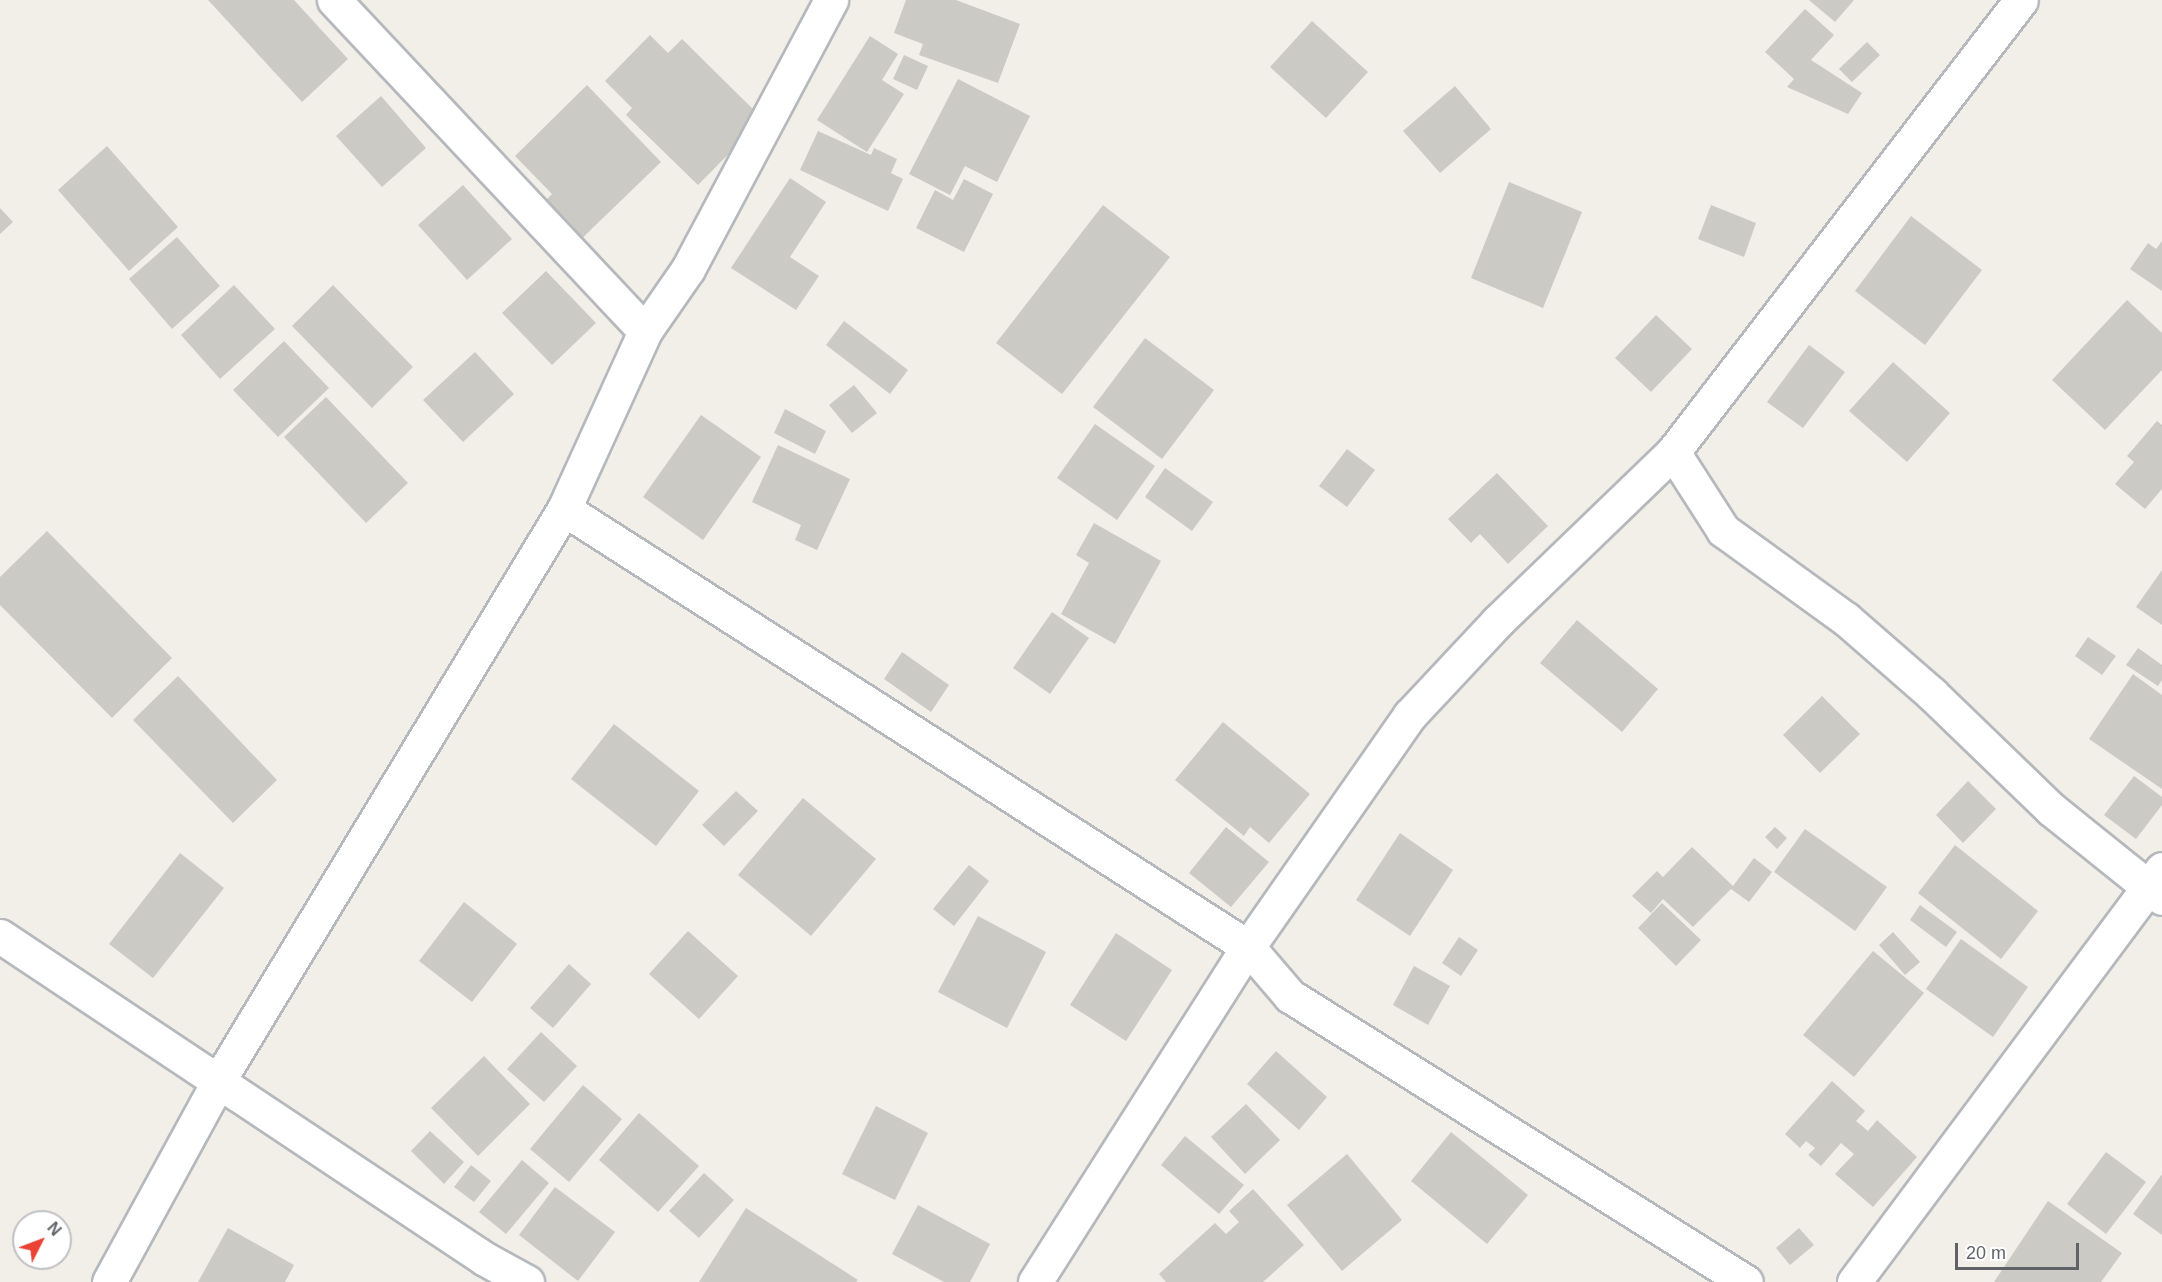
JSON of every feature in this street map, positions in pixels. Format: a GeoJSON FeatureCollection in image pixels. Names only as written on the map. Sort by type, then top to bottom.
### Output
{"type":"FeatureCollection","features":[{"type":"Feature","properties":{"kind":"street"},"geometry":{"type":"LineString","coordinates":[[334,0],[645,331]]}},
{"type":"Feature","properties":{"kind":"street"},"geometry":{"type":"LineString","coordinates":[[110,1282],[219,1080],[564,509],[645,331],[688,268],[831,0]]}},
{"type":"Feature","properties":{"kind":"street"},"geometry":{"type":"LineString","coordinates":[[1035,1282],[1248,947],[1410,716],[1497,622],[1673,452],[2021,0]]}},
{"type":"Feature","properties":{"kind":"street"},"geometry":{"type":"LineString","coordinates":[[1673,452],[1723,530],[1846,620],[1932,694],[2051,809],[2157,885],[1854,1282]]}},
{"type":"Feature","properties":{"kind":"street"},"geometry":{"type":"LineString","coordinates":[[564,509],[1248,947],[1290,996],[1746,1282]]}},
{"type":"Feature","properties":{"kind":"street"},"geometry":{"type":"LineString","coordinates":[[0,936],[485,1259],[527,1282]]}},
{"type":"Feature","properties":{"kind":"building"},"geometry":{"type":"Polygon","coordinates":[[[208,0],[294,0],[348,59],[302,102],[208,0]]]}},
{"type":"Feature","properties":{"kind":"building"},"geometry":{"type":"Polygon","coordinates":[[[906,0],[956,0],[1020,24],[998,83],[919,55],[923,44],[894,33],[906,0]]]}},
{"type":"Feature","properties":{"kind":"building"},"geometry":{"type":"Polygon","coordinates":[[[1809,0],[1854,0],[1835,22],[1809,0]]]}},
{"type":"Feature","properties":{"kind":"building"},"geometry":{"type":"Polygon","coordinates":[[[1805,9],[1834,35],[1811,60],[1862,93],[1848,114],[1787,87],[1794,79],[1765,52],[1805,9]]]}},
{"type":"Feature","properties":{"kind":"building"},"geometry":{"type":"Polygon","coordinates":[[[1312,21],[1368,72],[1326,118],[1270,67],[1312,21]]]}},
{"type":"Feature","properties":{"kind":"building"},"geometry":{"type":"Polygon","coordinates":[[[650,35],[668,53],[682,39],[763,119],[698,185],[626,115],[632,108],[605,81],[650,35]]]}},
{"type":"Feature","properties":{"kind":"building"},"geometry":{"type":"Polygon","coordinates":[[[870,36],[898,54],[882,80],[904,94],[867,152],[817,120],[870,36]]]}},
{"type":"Feature","properties":{"kind":"building"},"geometry":{"type":"Polygon","coordinates":[[[1867,42],[1880,55],[1852,82],[1839,69],[1867,42]]]}},
{"type":"Feature","properties":{"kind":"building"},"geometry":{"type":"Polygon","coordinates":[[[904,55],[928,66],[917,90],[893,79],[904,55]]]}},
{"type":"Feature","properties":{"kind":"building"},"geometry":{"type":"Polygon","coordinates":[[[958,79],[1030,116],[997,182],[965,166],[950,195],[909,174],[958,79]]]}},
{"type":"Feature","properties":{"kind":"building"},"geometry":{"type":"Polygon","coordinates":[[[587,85],[661,162],[574,246],[538,208],[552,194],[515,156],[587,85]]]}},
{"type":"Feature","properties":{"kind":"building"},"geometry":{"type":"Polygon","coordinates":[[[1455,86],[1491,129],[1440,173],[1403,131],[1455,86]]]}},
{"type":"Feature","properties":{"kind":"building"},"geometry":{"type":"Polygon","coordinates":[[[381,96],[426,148],[382,187],[336,136],[381,96]]]}},
{"type":"Feature","properties":{"kind":"building"},"geometry":{"type":"Polygon","coordinates":[[[818,131],[871,155],[874,148],[897,159],[891,173],[903,179],[888,211],[800,170],[818,131]]]}},
{"type":"Feature","properties":{"kind":"building"},"geometry":{"type":"Polygon","coordinates":[[[107,146],[178,227],[129,271],[58,190],[107,146]]]}},
{"type":"Feature","properties":{"kind":"building"},"geometry":{"type":"Polygon","coordinates":[[[790,178],[826,202],[790,257],[819,276],[796,310],[731,268],[790,178]]]}},
{"type":"Feature","properties":{"kind":"building"},"geometry":{"type":"Polygon","coordinates":[[[964,179],[993,194],[964,252],[916,228],[935,190],[953,200],[964,179]]]}},
{"type":"Feature","properties":{"kind":"building"},"geometry":{"type":"Polygon","coordinates":[[[1509,182],[1582,212],[1543,308],[1471,278],[1509,182]]]}},
{"type":"Feature","properties":{"kind":"building"},"geometry":{"type":"Polygon","coordinates":[[[463,185],[512,239],[467,280],[418,225],[463,185]]]}},
{"type":"Feature","properties":{"kind":"building"},"geometry":{"type":"Polygon","coordinates":[[[1103,205],[1170,257],[1062,394],[996,343],[1103,205]]]}},
{"type":"Feature","properties":{"kind":"building"},"geometry":{"type":"Polygon","coordinates":[[[1711,205],[1756,223],[1744,257],[1698,239],[1711,205]]]}},
{"type":"Feature","properties":{"kind":"building"},"geometry":{"type":"Polygon","coordinates":[[[0,208],[13,222],[0,234],[0,208]]]}},
{"type":"Feature","properties":{"kind":"building"},"geometry":{"type":"Polygon","coordinates":[[[1911,216],[1982,270],[1925,345],[1855,291],[1911,216]]]}},
{"type":"Feature","properties":{"kind":"building"},"geometry":{"type":"Polygon","coordinates":[[[177,237],[220,286],[172,329],[129,279],[177,237]]]}},
{"type":"Feature","properties":{"kind":"building"},"geometry":{"type":"Polygon","coordinates":[[[2162,241],[2162,291],[2130,269],[2148,243],[2156,249],[2162,241]]]}},
{"type":"Feature","properties":{"kind":"building"},"geometry":{"type":"Polygon","coordinates":[[[546,271],[596,323],[552,365],[502,313],[546,271]]]}},
{"type":"Feature","properties":{"kind":"building"},"geometry":{"type":"Polygon","coordinates":[[[234,285],[275,329],[220,379],[181,335],[234,285]]]}},
{"type":"Feature","properties":{"kind":"building"},"geometry":{"type":"Polygon","coordinates":[[[333,285],[413,367],[372,408],[292,326],[333,285]]]}},
{"type":"Feature","properties":{"kind":"building"},"geometry":{"type":"Polygon","coordinates":[[[2127,300],[2162,333],[2162,370],[2105,430],[2052,380],[2127,300]]]}},
{"type":"Feature","properties":{"kind":"building"},"geometry":{"type":"Polygon","coordinates":[[[1656,315],[1692,349],[1651,392],[1615,358],[1656,315]]]}},
{"type":"Feature","properties":{"kind":"building"},"geometry":{"type":"Polygon","coordinates":[[[844,321],[908,370],[890,394],[826,345],[844,321]]]}},
{"type":"Feature","properties":{"kind":"building"},"geometry":{"type":"Polygon","coordinates":[[[1145,338],[1214,390],[1162,459],[1093,407],[1145,338]]]}},
{"type":"Feature","properties":{"kind":"building"},"geometry":{"type":"Polygon","coordinates":[[[284,341],[329,388],[278,437],[233,390],[284,341]]]}},
{"type":"Feature","properties":{"kind":"building"},"geometry":{"type":"Polygon","coordinates":[[[1809,345],[1845,372],[1803,428],[1767,402],[1809,345]]]}},
{"type":"Feature","properties":{"kind":"building"},"geometry":{"type":"Polygon","coordinates":[[[475,352],[514,394],[463,442],[423,400],[475,352]]]}},
{"type":"Feature","properties":{"kind":"building"},"geometry":{"type":"Polygon","coordinates":[[[1893,362],[1950,413],[1907,462],[1849,411],[1893,362]]]}},
{"type":"Feature","properties":{"kind":"building"},"geometry":{"type":"Polygon","coordinates":[[[854,385],[877,413],[852,433],[829,405],[854,385]]]}},
{"type":"Feature","properties":{"kind":"building"},"geometry":{"type":"Polygon","coordinates":[[[326,397],[408,483],[366,523],[284,437],[326,397]]]}},
{"type":"Feature","properties":{"kind":"building"},"geometry":{"type":"Polygon","coordinates":[[[785,409],[826,431],[815,454],[774,433],[785,409]]]}},
{"type":"Feature","properties":{"kind":"building"},"geometry":{"type":"Polygon","coordinates":[[[701,415],[761,457],[703,540],[643,497],[701,415]]]}},
{"type":"Feature","properties":{"kind":"building"},"geometry":{"type":"Polygon","coordinates":[[[2157,421],[2162,425],[2162,489],[2145,509],[2115,484],[2134,462],[2127,456],[2157,421]]]}},
{"type":"Feature","properties":{"kind":"building"},"geometry":{"type":"Polygon","coordinates":[[[1095,424],[1155,466],[1117,520],[1057,478],[1095,424]]]}},
{"type":"Feature","properties":{"kind":"building"},"geometry":{"type":"Polygon","coordinates":[[[778,445],[850,479],[817,550],[795,540],[801,525],[752,502],[778,445]]]}},
{"type":"Feature","properties":{"kind":"building"},"geometry":{"type":"Polygon","coordinates":[[[1347,449],[1375,470],[1347,507],[1319,486],[1347,449]]]}},
{"type":"Feature","properties":{"kind":"building"},"geometry":{"type":"Polygon","coordinates":[[[1165,468],[1213,502],[1192,531],[1145,497],[1165,468]]]}},
{"type":"Feature","properties":{"kind":"building"},"geometry":{"type":"Polygon","coordinates":[[[1497,473],[1548,526],[1508,564],[1480,534],[1471,543],[1448,519],[1497,473]]]}},
{"type":"Feature","properties":{"kind":"building"},"geometry":{"type":"Polygon","coordinates":[[[1094,523],[1161,561],[1115,644],[1061,614],[1089,563],[1076,555],[1094,523]]]}},
{"type":"Feature","properties":{"kind":"building"},"geometry":{"type":"Polygon","coordinates":[[[47,531],[172,658],[112,718],[0,605],[0,577],[47,531]]]}},
{"type":"Feature","properties":{"kind":"building"},"geometry":{"type":"Polygon","coordinates":[[[2162,570],[2162,625],[2136,607],[2162,570]]]}},
{"type":"Feature","properties":{"kind":"building"},"geometry":{"type":"Polygon","coordinates":[[[1052,612],[1089,638],[1050,694],[1013,668],[1052,612]]]}},
{"type":"Feature","properties":{"kind":"building"},"geometry":{"type":"Polygon","coordinates":[[[1577,620],[1658,689],[1622,732],[1540,663],[1577,620]]]}},
{"type":"Feature","properties":{"kind":"building"},"geometry":{"type":"Polygon","coordinates":[[[2088,637],[2116,656],[2102,675],[2075,656],[2088,637]]]}},
{"type":"Feature","properties":{"kind":"building"},"geometry":{"type":"Polygon","coordinates":[[[2138,648],[2162,665],[2162,680],[2158,686],[2126,665],[2138,648]]]}},
{"type":"Feature","properties":{"kind":"building"},"geometry":{"type":"Polygon","coordinates":[[[902,652],[949,685],[931,712],[884,679],[902,652]]]}},
{"type":"Feature","properties":{"kind":"building"},"geometry":{"type":"Polygon","coordinates":[[[2133,674],[2162,695],[2162,789],[2089,739],[2133,674]]]}},
{"type":"Feature","properties":{"kind":"building"},"geometry":{"type":"Polygon","coordinates":[[[178,676],[277,780],[233,823],[133,720],[178,676]]]}},
{"type":"Feature","properties":{"kind":"building"},"geometry":{"type":"Polygon","coordinates":[[[1822,696],[1860,734],[1820,773],[1783,735],[1822,696]]]}},
{"type":"Feature","properties":{"kind":"building"},"geometry":{"type":"Polygon","coordinates":[[[1223,722],[1310,794],[1269,843],[1250,827],[1244,836],[1175,780],[1223,722]]]}},
{"type":"Feature","properties":{"kind":"building"},"geometry":{"type":"Polygon","coordinates":[[[614,724],[699,791],[656,846],[571,779],[614,724]]]}},
{"type":"Feature","properties":{"kind":"building"},"geometry":{"type":"Polygon","coordinates":[[[2134,776],[2162,797],[2162,805],[2136,839],[2104,815],[2134,776]]]}},
{"type":"Feature","properties":{"kind":"building"},"geometry":{"type":"Polygon","coordinates":[[[1968,781],[1996,809],[1963,843],[1936,815],[1968,781]]]}},
{"type":"Feature","properties":{"kind":"building"},"geometry":{"type":"Polygon","coordinates":[[[736,791],[758,811],[724,846],[702,825],[736,791]]]}},
{"type":"Feature","properties":{"kind":"building"},"geometry":{"type":"Polygon","coordinates":[[[803,798],[876,859],[811,936],[738,875],[803,798]]]}},
{"type":"Feature","properties":{"kind":"building"},"geometry":{"type":"Polygon","coordinates":[[[1226,827],[1269,862],[1231,907],[1189,873],[1226,827]]]}},
{"type":"Feature","properties":{"kind":"building"},"geometry":{"type":"Polygon","coordinates":[[[1775,827],[1787,838],[1777,849],[1765,837],[1775,827]]]}},
{"type":"Feature","properties":{"kind":"building"},"geometry":{"type":"Polygon","coordinates":[[[1805,829],[1887,887],[1855,931],[1774,872],[1805,829]]]}},
{"type":"Feature","properties":{"kind":"building"},"geometry":{"type":"Polygon","coordinates":[[[1400,833],[1453,870],[1410,936],[1356,900],[1400,833]]]}},
{"type":"Feature","properties":{"kind":"building"},"geometry":{"type":"Polygon","coordinates":[[[1955,845],[2038,911],[2001,959],[1918,893],[1955,845]]]}},
{"type":"Feature","properties":{"kind":"building"},"geometry":{"type":"Polygon","coordinates":[[[1692,847],[1733,886],[1754,858],[1772,872],[1749,902],[1731,889],[1693,927],[1663,899],[1651,913],[1632,896],[1657,871],[1663,877],[1692,847]]]}},
{"type":"Feature","properties":{"kind":"building"},"geometry":{"type":"Polygon","coordinates":[[[180,853],[224,888],[153,978],[109,944],[180,853]]]}},
{"type":"Feature","properties":{"kind":"building"},"geometry":{"type":"Polygon","coordinates":[[[969,865],[989,881],[954,926],[933,909],[969,865]]]}},
{"type":"Feature","properties":{"kind":"building"},"geometry":{"type":"Polygon","coordinates":[[[464,902],[517,944],[472,1002],[419,961],[464,902]]]}},
{"type":"Feature","properties":{"kind":"building"},"geometry":{"type":"Polygon","coordinates":[[[1662,903],[1701,940],[1676,966],[1638,928],[1662,903]]]}},
{"type":"Feature","properties":{"kind":"building"},"geometry":{"type":"Polygon","coordinates":[[[1920,905],[1957,932],[1946,947],[1910,920],[1920,905]]]}},
{"type":"Feature","properties":{"kind":"building"},"geometry":{"type":"Polygon","coordinates":[[[978,916],[1046,952],[1007,1028],[938,992],[978,916]]]}},
{"type":"Feature","properties":{"kind":"building"},"geometry":{"type":"Polygon","coordinates":[[[688,931],[738,976],[699,1019],[649,974],[688,931]]]}},
{"type":"Feature","properties":{"kind":"building"},"geometry":{"type":"Polygon","coordinates":[[[1893,932],[1920,962],[1905,975],[1879,945],[1893,932]]]}},
{"type":"Feature","properties":{"kind":"building"},"geometry":{"type":"Polygon","coordinates":[[[1116,933],[1172,970],[1126,1041],[1070,1005],[1116,933]]]}},
{"type":"Feature","properties":{"kind":"building"},"geometry":{"type":"Polygon","coordinates":[[[1459,937],[1478,950],[1461,976],[1442,963],[1459,937]]]}},
{"type":"Feature","properties":{"kind":"building"},"geometry":{"type":"Polygon","coordinates":[[[1961,939],[2028,987],[1993,1037],[1926,989],[1961,939]]]}},
{"type":"Feature","properties":{"kind":"building"},"geometry":{"type":"Polygon","coordinates":[[[1873,951],[1924,993],[1854,1077],[1803,1035],[1873,951]]]}},
{"type":"Feature","properties":{"kind":"building"},"geometry":{"type":"Polygon","coordinates":[[[569,964],[591,984],[553,1028],[530,1008],[569,964]]]}},
{"type":"Feature","properties":{"kind":"building"},"geometry":{"type":"Polygon","coordinates":[[[1414,966],[1450,986],[1428,1025],[1393,1005],[1414,966]]]}},
{"type":"Feature","properties":{"kind":"building"},"geometry":{"type":"Polygon","coordinates":[[[541,1032],[577,1066],[544,1102],[507,1069],[541,1032]]]}},
{"type":"Feature","properties":{"kind":"building"},"geometry":{"type":"Polygon","coordinates":[[[1276,1051],[1327,1097],[1299,1130],[1247,1084],[1276,1051]]]}},
{"type":"Feature","properties":{"kind":"building"},"geometry":{"type":"Polygon","coordinates":[[[484,1056],[530,1104],[478,1156],[431,1108],[484,1056]]]}},
{"type":"Feature","properties":{"kind":"building"},"geometry":{"type":"Polygon","coordinates":[[[1832,1081],[1865,1111],[1856,1121],[1868,1131],[1877,1120],[1917,1157],[1873,1207],[1835,1174],[1854,1154],[1841,1143],[1821,1166],[1808,1155],[1815,1148],[1806,1141],[1800,1148],[1785,1134],[1832,1081]]]}},
{"type":"Feature","properties":{"kind":"building"},"geometry":{"type":"Polygon","coordinates":[[[583,1085],[622,1119],[569,1182],[530,1149],[583,1085]]]}},
{"type":"Feature","properties":{"kind":"building"},"geometry":{"type":"Polygon","coordinates":[[[1246,1104],[1280,1140],[1245,1174],[1211,1137],[1246,1104]]]}},
{"type":"Feature","properties":{"kind":"building"},"geometry":{"type":"Polygon","coordinates":[[[876,1106],[928,1133],[895,1200],[842,1174],[876,1106]]]}},
{"type":"Feature","properties":{"kind":"building"},"geometry":{"type":"Polygon","coordinates":[[[639,1113],[699,1166],[658,1212],[599,1160],[639,1113]]]}},
{"type":"Feature","properties":{"kind":"building"},"geometry":{"type":"Polygon","coordinates":[[[430,1131],[464,1162],[444,1184],[411,1151],[430,1131]]]}},
{"type":"Feature","properties":{"kind":"building"},"geometry":{"type":"Polygon","coordinates":[[[1451,1132],[1528,1195],[1487,1244],[1411,1181],[1451,1132]]]}},
{"type":"Feature","properties":{"kind":"building"},"geometry":{"type":"Polygon","coordinates":[[[1185,1136],[1244,1185],[1219,1214],[1161,1165],[1185,1136]]]}},
{"type":"Feature","properties":{"kind":"building"},"geometry":{"type":"Polygon","coordinates":[[[2106,1152],[2146,1182],[2106,1234],[2067,1204],[2106,1152]]]}},
{"type":"Feature","properties":{"kind":"building"},"geometry":{"type":"Polygon","coordinates":[[[1347,1154],[1402,1220],[1342,1271],[1287,1205],[1347,1154]]]}},
{"type":"Feature","properties":{"kind":"building"},"geometry":{"type":"Polygon","coordinates":[[[522,1160],[549,1183],[506,1234],[479,1212],[522,1160]]]}},
{"type":"Feature","properties":{"kind":"building"},"geometry":{"type":"Polygon","coordinates":[[[471,1165],[491,1181],[474,1202],[454,1187],[471,1165]]]}},
{"type":"Feature","properties":{"kind":"building"},"geometry":{"type":"Polygon","coordinates":[[[704,1173],[734,1200],[699,1238],[669,1211],[704,1173]]]}},
{"type":"Feature","properties":{"kind":"building"},"geometry":{"type":"Polygon","coordinates":[[[2162,1174],[2162,1235],[2133,1214],[2162,1174]]]}},
{"type":"Feature","properties":{"kind":"building"},"geometry":{"type":"Polygon","coordinates":[[[555,1187],[615,1232],[578,1281],[519,1235],[555,1187]]]}},
{"type":"Feature","properties":{"kind":"building"},"geometry":{"type":"Polygon","coordinates":[[[1253,1189],[1304,1245],[1263,1282],[1166,1282],[1159,1274],[1215,1223],[1226,1234],[1239,1222],[1229,1211],[1253,1189]]]}},
{"type":"Feature","properties":{"kind":"building"},"geometry":{"type":"Polygon","coordinates":[[[2048,1201],[2122,1253],[2101,1282],[1994,1282],[2048,1201]]]}},
{"type":"Feature","properties":{"kind":"building"},"geometry":{"type":"Polygon","coordinates":[[[918,1205],[990,1244],[970,1282],[944,1282],[892,1254],[918,1205]]]}},
{"type":"Feature","properties":{"kind":"building"},"geometry":{"type":"Polygon","coordinates":[[[746,1208],[858,1280],[856,1282],[699,1282],[746,1208]]]}},
{"type":"Feature","properties":{"kind":"building"},"geometry":{"type":"Polygon","coordinates":[[[228,1228],[294,1265],[285,1282],[198,1282],[228,1228]]]}},
{"type":"Feature","properties":{"kind":"building"},"geometry":{"type":"Polygon","coordinates":[[[1799,1228],[1814,1245],[1790,1265],[1776,1248],[1799,1228]]]}}]}
